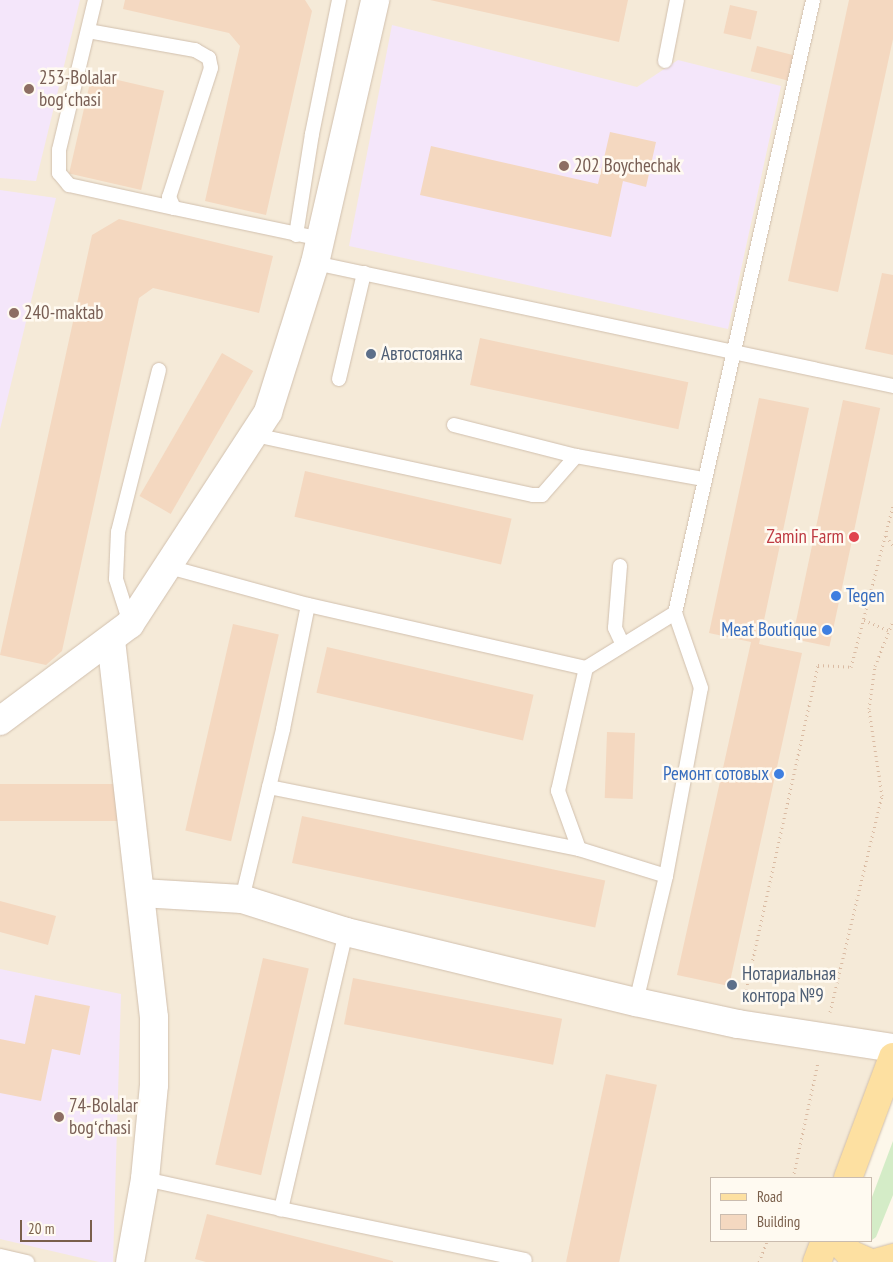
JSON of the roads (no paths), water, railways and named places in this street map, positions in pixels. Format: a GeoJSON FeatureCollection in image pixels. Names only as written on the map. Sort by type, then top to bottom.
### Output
{"type":"FeatureCollection","features":[{"type":"Feature","properties":{"kind":"main road"},"geometry":{"type":"LineString","coordinates":[[848,1177],[893,1057]]}},
{"type":"Feature","properties":{"kind":"main road"},"geometry":{"type":"LineString","coordinates":[[816,1262],[825,1242]]}},
{"type":"Feature","properties":{"kind":"main road"},"geometry":{"type":"LineString","coordinates":[[839,1242],[850,1254],[868,1262]]}},
{"type":"Feature","properties":{"kind":"main road"},"geometry":{"type":"LineString","coordinates":[[879,1262],[893,1258]]}},
{"type":"Feature","properties":{"kind":"street"},"geometry":{"type":"LineString","coordinates":[[0,721],[121,632],[169,567],[268,412],[375,0]]}},
{"type":"Feature","properties":{"kind":"street"},"geometry":{"type":"LineString","coordinates":[[121,632],[141,893],[154,1018],[154,1085],[146,1179],[130,1262]]}},
{"type":"Feature","properties":{"kind":"street"},"geometry":{"type":"LineString","coordinates":[[141,893],[242,900],[346,932],[636,1002],[738,1024],[893,1048]]}},
{"type":"Feature","properties":{"kind":"lane"},"geometry":{"type":"LineString","coordinates":[[95,0],[59,150],[59,173],[69,185],[174,208],[311,246],[364,273],[734,354],[893,386]]}},
{"type":"Feature","properties":{"kind":"lane"},"geometry":{"type":"LineString","coordinates":[[311,246],[312,134],[339,0]]}},
{"type":"Feature","properties":{"kind":"lane"},"geometry":{"type":"LineString","coordinates":[[665,61],[677,0]]}},
{"type":"Feature","properties":{"kind":"lane"},"geometry":{"type":"LineString","coordinates":[[636,1002],[666,876],[701,688],[675,613],[813,0]]}},
{"type":"Feature","properties":{"kind":"lane"},"geometry":{"type":"LineString","coordinates":[[88,31],[195,50],[209,58],[211,68],[169,197],[174,208]]}},
{"type":"Feature","properties":{"kind":"lane"},"geometry":{"type":"LineString","coordinates":[[339,379],[364,273]]}},
{"type":"Feature","properties":{"kind":"lane"},"geometry":{"type":"LineString","coordinates":[[121,632],[116,579],[118,532],[159,370]]}},
{"type":"Feature","properties":{"kind":"lane"},"geometry":{"type":"LineString","coordinates":[[454,425],[576,456],[704,478]]}},
{"type":"Feature","properties":{"kind":"lane"},"geometry":{"type":"LineString","coordinates":[[255,435],[533,495],[542,494],[576,456]]}},
{"type":"Feature","properties":{"kind":"lane"},"geometry":{"type":"LineString","coordinates":[[620,566],[615,628],[622,643]]}},
{"type":"Feature","properties":{"kind":"lane"},"geometry":{"type":"LineString","coordinates":[[169,567],[308,605],[586,668]]}},
{"type":"Feature","properties":{"kind":"lane"},"geometry":{"type":"LineString","coordinates":[[242,900],[308,605]]}},
{"type":"Feature","properties":{"kind":"lane"},"geometry":{"type":"LineString","coordinates":[[579,849],[558,791],[586,668],[622,643],[675,613]]}},
{"type":"Feature","properties":{"kind":"lane"},"geometry":{"type":"LineString","coordinates":[[268,787],[579,849],[666,876]]}},
{"type":"Feature","properties":{"kind":"lane"},"geometry":{"type":"LineString","coordinates":[[280,1208],[346,932]]}},
{"type":"Feature","properties":{"kind":"lane"},"geometry":{"type":"LineString","coordinates":[[146,1179],[525,1260]]}},
{"type":"Feature","properties":{"kind":"lane"},"geometry":{"type":"LineString","coordinates":[[0,1256],[26,1262]]}},
{"type":"Feature","properties":{"kind":"place","name":"253-Bolalar bogʻchasi"},"geometry":{"type":"Point","coordinates":[29,89]}},
{"type":"Feature","properties":{"kind":"place","name":"202 Boychechak"},"geometry":{"type":"Point","coordinates":[564,166]}},
{"type":"Feature","properties":{"kind":"place","name":"240-maktab"},"geometry":{"type":"Point","coordinates":[14,313]}},
{"type":"Feature","properties":{"kind":"place","name":"Автостоянка"},"geometry":{"type":"Point","coordinates":[371,354]}},
{"type":"Feature","properties":{"kind":"place","name":"Zamin Farm"},"geometry":{"type":"Point","coordinates":[854,537]}},
{"type":"Feature","properties":{"kind":"place","name":"Tegen"},"geometry":{"type":"Point","coordinates":[836,596]}},
{"type":"Feature","properties":{"kind":"place","name":"Meat Boutique"},"geometry":{"type":"Point","coordinates":[827,630]}},
{"type":"Feature","properties":{"kind":"place","name":"Ремонт сотовых"},"geometry":{"type":"Point","coordinates":[779,774]}},
{"type":"Feature","properties":{"kind":"place","name":"Нотариальная контора №9"},"geometry":{"type":"Point","coordinates":[732,985]}},
{"type":"Feature","properties":{"kind":"place","name":"74-Bolalar bogʻchasi"},"geometry":{"type":"Point","coordinates":[59,1117]}}]}
